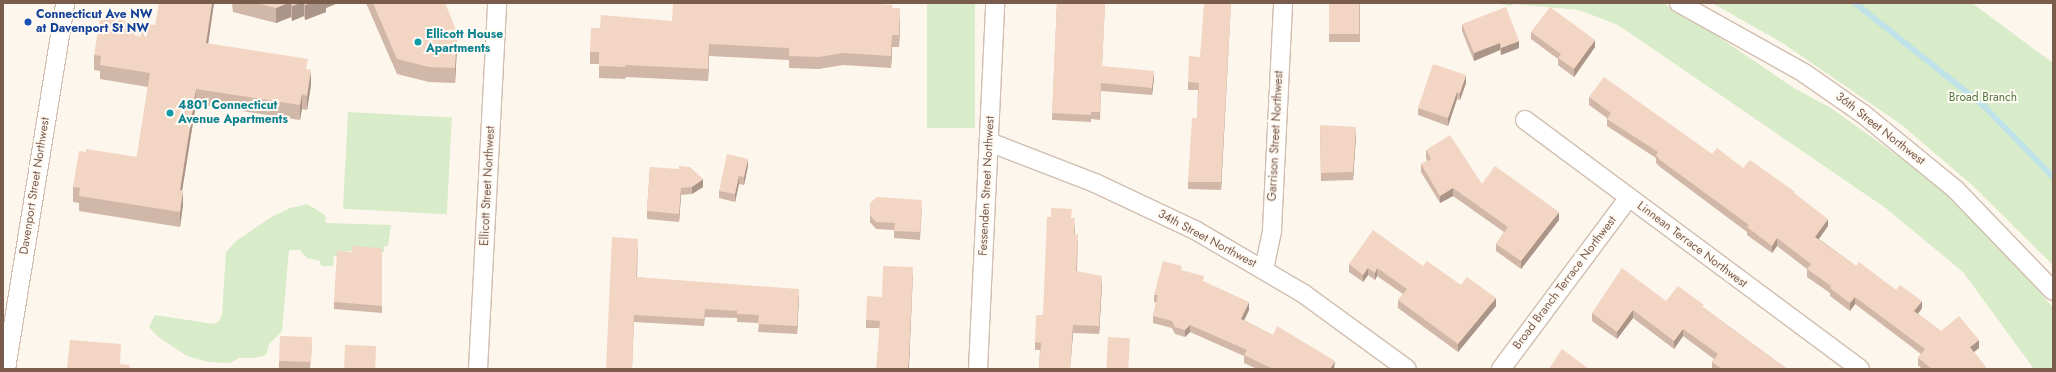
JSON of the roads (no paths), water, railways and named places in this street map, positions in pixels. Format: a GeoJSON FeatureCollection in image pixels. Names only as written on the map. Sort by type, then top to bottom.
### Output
{"type":"FeatureCollection","features":[{"type":"Feature","properties":{"kind":"street","name":"Davenport Street Northwest"},"geometry":{"type":"LineString","coordinates":[[6,369],[65,3]]}},
{"type":"Feature","properties":{"kind":"street","name":"Ellicott Street Northwest"},"geometry":{"type":"LineString","coordinates":[[478,369],[497,3]]}},
{"type":"Feature","properties":{"kind":"street","name":"Fessenden Street Northwest"},"geometry":{"type":"LineString","coordinates":[[978,369],[995,3]]}},
{"type":"Feature","properties":{"kind":"street","name":"Garrison Street Northwest"},"geometry":{"type":"LineString","coordinates":[[1264,269],[1272,230],[1283,3]]}},
{"type":"Feature","properties":{"kind":"street","name":"36th Street Northwest"},"geometry":{"type":"LineString","coordinates":[[1679,3],[1804,73],[1863,114],[1955,189],[2053,291]]}},
{"type":"Feature","properties":{"kind":"street","name":"Linnean Terrace Northwest"},"geometry":{"type":"LineString","coordinates":[[1525,120],[1860,369]]}},
{"type":"Feature","properties":{"kind":"street","name":"34th Street Northwest"},"geometry":{"type":"LineString","coordinates":[[989,142],[1126,197],[1195,230],[1264,269],[1326,309],[1407,369]]}},
{"type":"Feature","properties":{"kind":"street","name":"Broad Branch Terrace Northwest"},"geometry":{"type":"LineString","coordinates":[[1501,369],[1629,197]]}},
{"type":"Feature","properties":{"kind":"waterway","name":"Broad Branch"},"geometry":{"type":"LineString","coordinates":[[1855,3],[1984,106],[2053,177]]}},
{"type":"Feature","properties":{"kind":"place","name":"Connecticut Ave NW at Davenport St NW"},"geometry":{"type":"Point","coordinates":[28,22]}},
{"type":"Feature","properties":{"kind":"place","name":"Ellicott House Apartments"},"geometry":{"type":"Point","coordinates":[418,42]}},
{"type":"Feature","properties":{"kind":"place","name":"4801 Connecticut Avenue Apartments"},"geometry":{"type":"Point","coordinates":[170,113]}}]}
